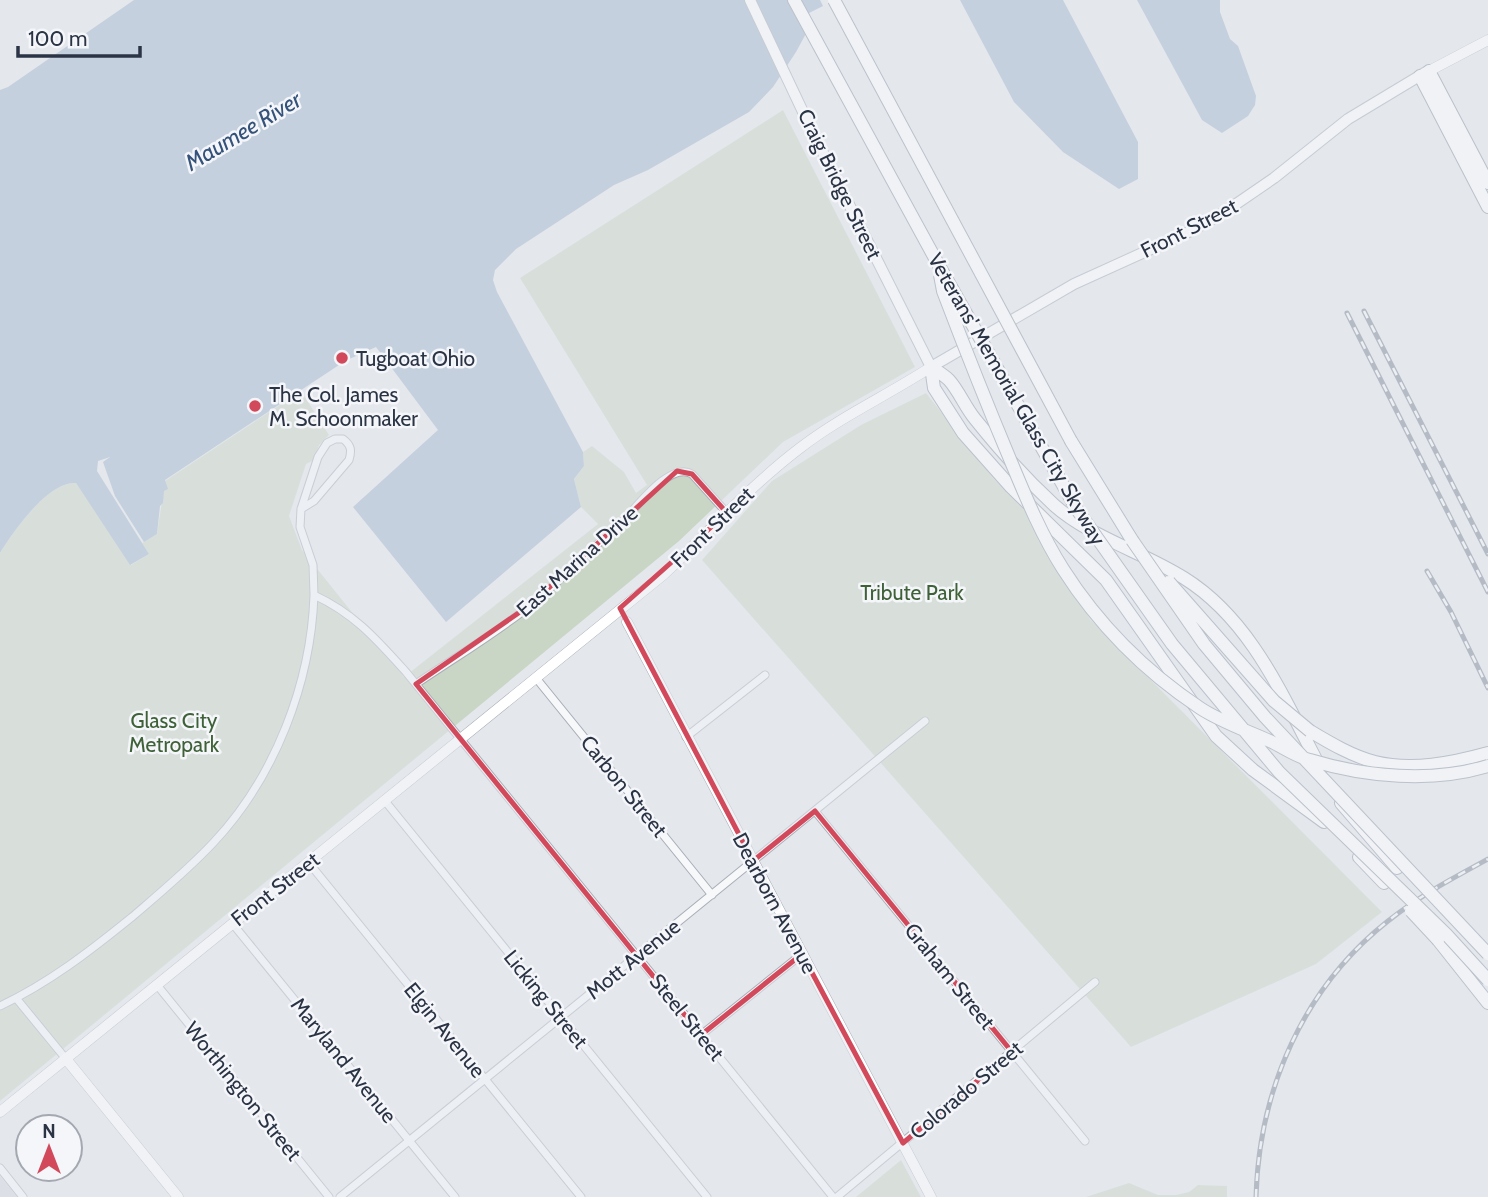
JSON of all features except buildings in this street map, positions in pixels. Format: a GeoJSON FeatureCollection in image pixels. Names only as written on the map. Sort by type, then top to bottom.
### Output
{"type":"FeatureCollection","features":[{"type":"Feature","properties":{"kind":"highway","name":"Veterans' Memorial Glass City Skyway"},"geometry":{"type":"LineString","coordinates":[[794,0],[937,262],[1076,508],[1172,644],[1279,772],[1446,934],[1488,980]]}},
{"type":"Feature","properties":{"kind":"highway","name":"Veterans' Memorial Glass City Skyway"},"geometry":{"type":"LineString","coordinates":[[834,0],[1071,441],[1132,540],[1204,644],[1265,718],[1488,953]]}},
{"type":"Feature","properties":{"kind":"highway"},"geometry":{"type":"LineString","coordinates":[[1424,74],[1488,183]]}},
{"type":"Feature","properties":{"kind":"highway"},"geometry":{"type":"LineString","coordinates":[[1424,74],[1488,207]]}},
{"type":"Feature","properties":{"kind":"highway"},"geometry":{"type":"LineString","coordinates":[[937,262],[943,291],[980,388],[1039,526],[1063,569],[1091,609],[1157,677],[1202,710],[1308,760],[1367,773],[1421,777],[1467,772],[1488,766]]}},
{"type":"Feature","properties":{"kind":"highway"},"geometry":{"type":"LineString","coordinates":[[931,367],[949,380],[990,437],[1057,508],[1080,523],[1185,578],[1225,611],[1266,666],[1349,815],[1397,868],[1488,953]]}},
{"type":"Feature","properties":{"kind":"highway"},"geometry":{"type":"LineString","coordinates":[[931,367],[934,388],[963,433],[1004,480],[1106,580],[1216,736],[1253,770],[1327,825],[1438,940],[1488,1003]]}},
{"type":"Feature","properties":{"kind":"highway"},"geometry":{"type":"LineString","coordinates":[[1132,540],[1274,701],[1310,731],[1338,747],[1375,762],[1413,766],[1455,762],[1488,752]]}},
{"type":"Feature","properties":{"kind":"main road","name":"Craig Bridge Street"},"geometry":{"type":"LineString","coordinates":[[750,0],[813,133],[931,367]]}},
{"type":"Feature","properties":{"kind":"main road","name":"Front Street"},"geometry":{"type":"LineString","coordinates":[[0,1112],[663,575],[761,480],[802,447],[827,429],[1074,284],[1193,230],[1230,209],[1348,119],[1488,40]]}},
{"type":"Feature","properties":{"kind":"main road","name":"Dearborn Avenue"},"geometry":{"type":"LineString","coordinates":[[627,622],[931,1197]]}},
{"type":"Feature","properties":{"kind":"main road"},"geometry":{"type":"LineString","coordinates":[[65,1059],[178,1197]]}},
{"type":"Feature","properties":{"kind":"street"},"geometry":{"type":"LineString","coordinates":[[0,1006],[31,991],[90,951],[170,884],[216,840],[263,775],[288,721],[302,678],[314,595],[313,565],[300,527],[301,509],[318,457],[327,443],[343,439],[350,444],[352,452],[349,460],[314,501],[301,509]]}},
{"type":"Feature","properties":{"kind":"street","name":"East Marina Drive"},"geometry":{"type":"LineString","coordinates":[[416,684],[530,605],[640,504],[660,482],[677,471],[685,470],[692,474],[727,513]]}},
{"type":"Feature","properties":{"kind":"street","name":"Steel Street"},"geometry":{"type":"LineString","coordinates":[[314,595],[337,605],[363,625],[416,684],[835,1197]]}},
{"type":"Feature","properties":{"kind":"street","name":"Dearborn Avenue"},"geometry":{"type":"LineString","coordinates":[[620,608],[627,622]]}},
{"type":"Feature","properties":{"kind":"street"},"geometry":{"type":"LineString","coordinates":[[687,737],[765,675]]}},
{"type":"Feature","properties":{"kind":"street","name":"Carbon Street"},"geometry":{"type":"LineString","coordinates":[[536,678],[712,895]]}},
{"type":"Feature","properties":{"kind":"street","name":"Mott Avenue"},"geometry":{"type":"LineString","coordinates":[[340,1197],[925,721]]}},
{"type":"Feature","properties":{"kind":"street","name":"Licking Street"},"geometry":{"type":"LineString","coordinates":[[384,801],[707,1197]]}},
{"type":"Feature","properties":{"kind":"street","name":"Graham Street"},"geometry":{"type":"LineString","coordinates":[[815,811],[1085,1141]]}},
{"type":"Feature","properties":{"kind":"street","name":"Elgin Avenue"},"geometry":{"type":"LineString","coordinates":[[309,863],[581,1197]]}},
{"type":"Feature","properties":{"kind":"street","name":"Maryland Avenue"},"geometry":{"type":"LineString","coordinates":[[232,923],[455,1197]]}},
{"type":"Feature","properties":{"kind":"street"},"geometry":{"type":"LineString","coordinates":[[701,1035],[802,954]]}},
{"type":"Feature","properties":{"kind":"street","name":"Colorado Street"},"geometry":{"type":"LineString","coordinates":[[835,1197],[1095,982]]}},
{"type":"Feature","properties":{"kind":"street","name":"Worthington Street"},"geometry":{"type":"LineString","coordinates":[[156,985],[329,1197]]}},
{"type":"Feature","properties":{"kind":"street"},"geometry":{"type":"LineString","coordinates":[[16,998],[65,1059]]}},
{"type":"Feature","properties":{"kind":"street"},"geometry":{"type":"LineString","coordinates":[[0,1168],[23,1197]]}},
{"type":"Feature","properties":{"kind":"highlighted area"},"geometry":{"type":"Polygon","coordinates":[[[677,471],[692,474],[727,513],[620,608],[753,861],[815,811],[1012,1052],[903,1143],[802,954],[701,1035],[416,684],[530,605],[677,471]]]}},
{"type":"Feature","properties":{"kind":"shaded area"},"geometry":{"type":"Polygon","coordinates":[[[0,1176],[17,1197],[0,1197],[0,1176]]]}},
{"type":"Feature","properties":{"kind":"green space","name":"Glass City Metropark"},"geometry":{"type":"Polygon","coordinates":[[[783,110],[915,367],[783,442],[679,541],[0,1101],[0,553],[22,521],[54,490],[76,483],[131,565],[149,554],[142,543],[157,534],[165,481],[301,391],[329,435],[319,445],[314,460],[306,464],[289,516],[302,550],[404,677],[598,524],[581,507],[574,479],[584,466],[583,452],[592,446],[624,472],[636,493],[647,485],[520,278],[783,110]]]}},
{"type":"Feature","properties":{"kind":"green space","name":"Tribute Park"},"geometry":{"type":"Polygon","coordinates":[[[926,393],[994,479],[1028,514],[1090,619],[1382,912],[1316,964],[1131,1047],[702,560],[772,481],[861,425],[926,393]]]}},
{"type":"Feature","properties":{"kind":"green space"},"geometry":{"type":"Polygon","coordinates":[[[901,1160],[921,1197],[856,1197],[901,1160]]]}},
{"type":"Feature","properties":{"kind":"green space"},"geometry":{"type":"Polygon","coordinates":[[[1129,1183],[1158,1195],[1189,1192],[1198,1185],[1227,1186],[1227,1197],[1086,1197],[1129,1183]]]}},
{"type":"Feature","properties":{"kind":"water","name":"Maumee River"},"geometry":{"type":"Polygon","coordinates":[[[134,0],[820,0],[823,6],[807,14],[809,28],[796,52],[773,87],[749,112],[648,170],[614,185],[516,249],[495,270],[493,280],[497,292],[583,452],[584,466],[574,479],[581,507],[446,622],[353,507],[438,430],[376,347],[345,361],[165,480],[168,489],[164,491],[163,503],[160,506],[157,534],[144,542],[115,496],[103,462],[110,457],[98,461],[97,471],[149,554],[130,565],[76,483],[54,490],[32,509],[0,553],[0,90],[134,0]]]}},
{"type":"Feature","properties":{"kind":"water"},"geometry":{"type":"Polygon","coordinates":[[[960,0],[1063,0],[1138,142],[1138,179],[1119,189],[1063,152],[1014,102],[960,0]]]}},
{"type":"Feature","properties":{"kind":"water"},"geometry":{"type":"Polygon","coordinates":[[[1137,0],[1220,0],[1220,12],[1230,39],[1238,46],[1256,96],[1255,105],[1248,116],[1222,133],[1202,120],[1137,0]]]}},
{"type":"Feature","properties":{"kind":"railway"},"geometry":{"type":"LineString","coordinates":[[1364,311],[1488,554]]}},
{"type":"Feature","properties":{"kind":"railway"},"geometry":{"type":"LineString","coordinates":[[1347,313],[1488,592]]}},
{"type":"Feature","properties":{"kind":"railway"},"geometry":{"type":"LineString","coordinates":[[1427,571],[1451,612],[1488,688]]}},
{"type":"Feature","properties":{"kind":"railway"},"geometry":{"type":"LineString","coordinates":[[1256,1197],[1259,1157],[1277,1080],[1291,1044],[1332,977],[1358,948],[1388,921],[1424,895],[1488,859]]}},
{"type":"Feature","properties":{"kind":"place","name":"Tugboat Ohio"},"geometry":{"type":"Point","coordinates":[342,358]}},
{"type":"Feature","properties":{"kind":"place","name":"The Col. James M. Schoonmaker"},"geometry":{"type":"Point","coordinates":[255,406]}}]}
